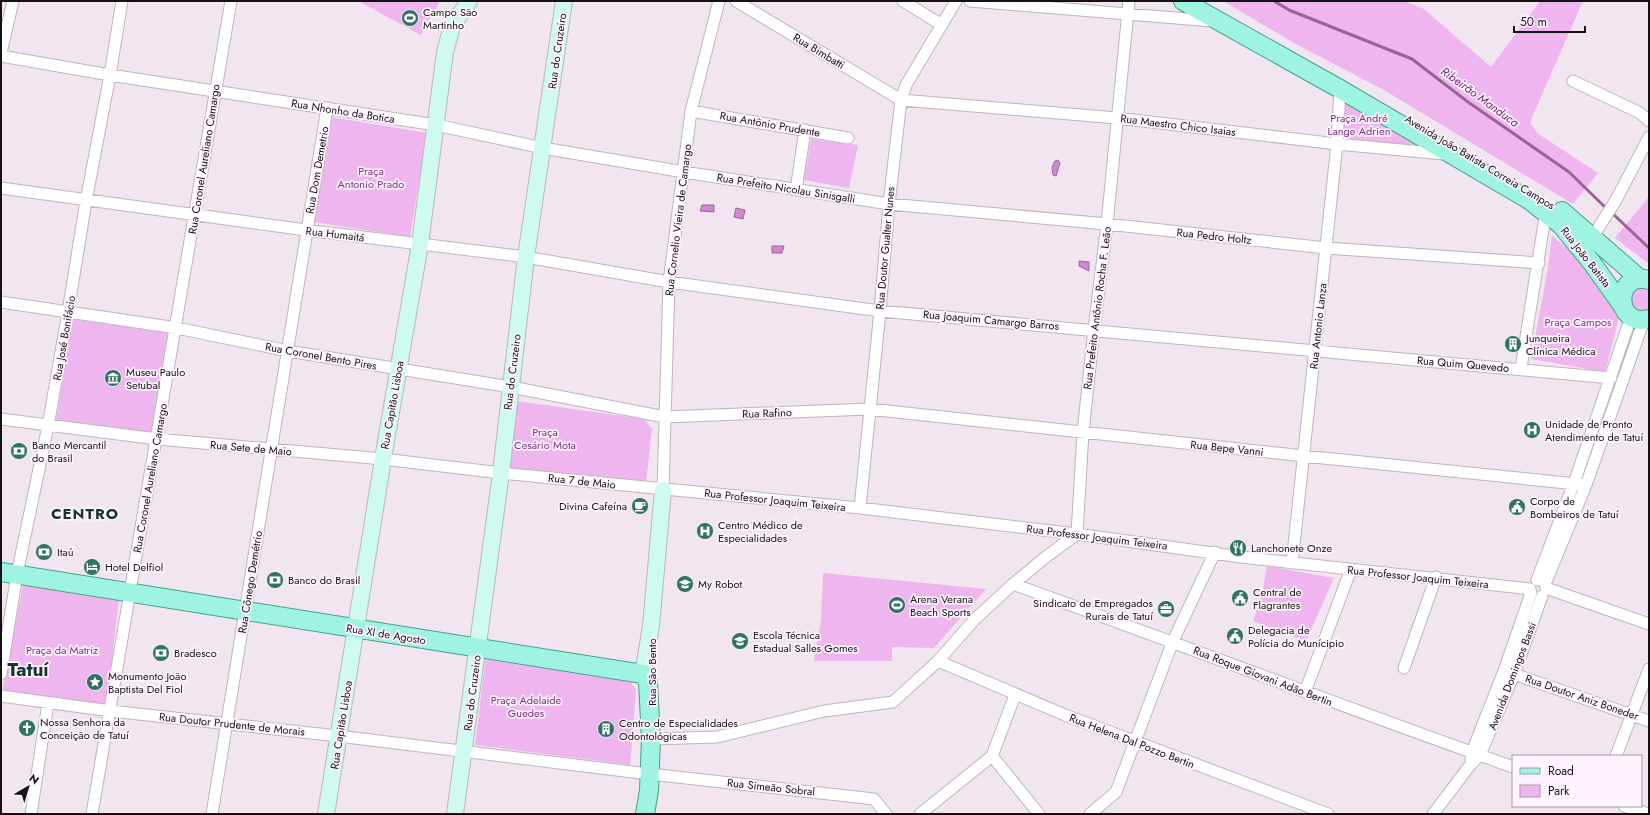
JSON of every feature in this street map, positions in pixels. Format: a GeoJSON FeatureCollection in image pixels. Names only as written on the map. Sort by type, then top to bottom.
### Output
{"type":"FeatureCollection","features":[{"type":"Feature","properties":{"kind":"main road"},"geometry":{"type":"LineString","coordinates":[[1183,1],[1340,89]]}},
{"type":"Feature","properties":{"kind":"main road","name":"Avenida João Batista Correia Campos"},"geometry":{"type":"LineString","coordinates":[[1205,1],[1544,198],[1644,279]]}},
{"type":"Feature","properties":{"kind":"main road","name":"Rua João Batista"},"geometry":{"type":"LineString","coordinates":[[1340,89],[1455,155],[1546,211],[1561,225],[1637,315]]}},
{"type":"Feature","properties":{"kind":"main road"},"geometry":{"type":"LineString","coordinates":[[1592,238],[1592,263]]}},
{"type":"Feature","properties":{"kind":"main road"},"geometry":{"type":"LineString","coordinates":[[1637,315],[1623,291],[1627,285],[1644,279]]}},
{"type":"Feature","properties":{"kind":"main road"},"geometry":{"type":"LineString","coordinates":[[9,573],[130,591]]}},
{"type":"Feature","properties":{"kind":"main road","name":"Rua XI de Agosto"},"geometry":{"type":"LineString","coordinates":[[130,591],[246,612],[642,674]]}},
{"type":"Feature","properties":{"kind":"main road"},"geometry":{"type":"LineString","coordinates":[[642,674],[648,682],[651,738]]}},
{"type":"Feature","properties":{"kind":"main road","name":"Rua São Bento"},"geometry":{"type":"LineString","coordinates":[[642,674],[646,773],[644,814]]}},
{"type":"Feature","properties":{"kind":"main road","name":"Rua São Bento"},"geometry":{"type":"LineString","coordinates":[[646,773],[651,738]]}},
{"type":"Feature","properties":{"kind":"street"},"geometry":{"type":"LineString","coordinates":[[1,54],[13,1]]}},
{"type":"Feature","properties":{"kind":"street","name":"Rua José Bonifácio"},"geometry":{"type":"LineString","coordinates":[[1,674],[9,573],[48,426],[122,1]]}},
{"type":"Feature","properties":{"kind":"street","name":"Rua Coronel Aureliano Camargo"},"geometry":{"type":"LineString","coordinates":[[92,814],[111,711],[130,591],[231,1]]}},
{"type":"Feature","properties":{"kind":"street","name":"Rua Capitão Lisboa"},"geometry":{"type":"LineString","coordinates":[[326,814],[383,460],[420,244],[445,52],[452,26],[469,1]]}},
{"type":"Feature","properties":{"kind":"street","name":"Rua do Cruzeiro"},"geometry":{"type":"LineString","coordinates":[[456,814],[501,473],[526,257],[564,1]]}},
{"type":"Feature","properties":{"kind":"street","name":"Rua Cornelio Vieira de Camargo"},"geometry":{"type":"LineString","coordinates":[[663,490],[669,282],[691,111],[719,1]]}},
{"type":"Feature","properties":{"kind":"street","name":"Rua Bimbatti"},"geometry":{"type":"LineString","coordinates":[[736,1],[901,100]]}},
{"type":"Feature","properties":{"kind":"street"},"geometry":{"type":"LineString","coordinates":[[903,1],[942,25]]}},
{"type":"Feature","properties":{"kind":"street","name":"Rua Doutor Gualter Nunes"},"geometry":{"type":"LineString","coordinates":[[860,508],[880,311],[889,204],[901,100],[906,85],[956,1]]}},
{"type":"Feature","properties":{"kind":"street"},"geometry":{"type":"LineString","coordinates":[[970,1],[1220,22]]}},
{"type":"Feature","properties":{"kind":"street","name":"Rua Prefeito Antônio Rocha F. Leão"},"geometry":{"type":"LineString","coordinates":[[1077,534],[1083,432],[1107,224],[1129,1]]}},
{"type":"Feature","properties":{"kind":"street","name":"Rua Nhonho da Botica"},"geometry":{"type":"LineString","coordinates":[[1,54],[110,75],[436,125],[543,148],[684,172]]}},
{"type":"Feature","properties":{"kind":"street"},"geometry":{"type":"LineString","coordinates":[[1573,81],[1644,113],[1649,121]]}},
{"type":"Feature","properties":{"kind":"street","name":"Rua Antonio Lanza"},"geometry":{"type":"LineString","coordinates":[[1292,563],[1337,144],[1340,89]]}},
{"type":"Feature","properties":{"kind":"street","name":"Rua Maestro Chico Isaias"},"geometry":{"type":"LineString","coordinates":[[901,100],[1117,118],[1337,144],[1455,155]]}},
{"type":"Feature","properties":{"kind":"street","name":"Rua Dom Demetrio"},"geometry":{"type":"LineString","coordinates":[[288,351],[306,230],[327,108]]}},
{"type":"Feature","properties":{"kind":"street","name":"Rua Antônio Prudente"},"geometry":{"type":"LineString","coordinates":[[691,111],[848,138]]}},
{"type":"Feature","properties":{"kind":"street"},"geometry":{"type":"LineString","coordinates":[[796,190],[805,130]]}},
{"type":"Feature","properties":{"kind":"street"},"geometry":{"type":"LineString","coordinates":[[1592,238],[1616,200],[1649,137]]}},
{"type":"Feature","properties":{"kind":"street","name":"Rua Prefeito Nicolau Sinisgalli"},"geometry":{"type":"LineString","coordinates":[[684,172],[889,204]]}},
{"type":"Feature","properties":{"kind":"street","name":"Rua Humaitá"},"geometry":{"type":"LineString","coordinates":[[1,188],[194,216],[526,257],[669,282]]}},
{"type":"Feature","properties":{"kind":"street","name":"Rua Pedro Holtz"},"geometry":{"type":"LineString","coordinates":[[889,204],[1107,224],[1326,248],[1539,262]]}},
{"type":"Feature","properties":{"kind":"street"},"geometry":{"type":"LineString","coordinates":[[1521,368],[1546,211]]}},
{"type":"Feature","properties":{"kind":"street","name":"Rua Joaquim Camargo Barros"},"geometry":{"type":"LineString","coordinates":[[669,282],[880,311],[1094,329],[1315,351]]}},
{"type":"Feature","properties":{"kind":"street","name":"Rua Coronel Bento Pires"},"geometry":{"type":"LineString","coordinates":[[1,302],[176,328],[288,351],[398,370],[511,387],[665,417]]}},
{"type":"Feature","properties":{"kind":"street","name":"Avenida Domingos Bassi"},"geometry":{"type":"LineString","coordinates":[[1433,814],[1471,764],[1476,754],[1509,672],[1611,378],[1637,315]]}},
{"type":"Feature","properties":{"kind":"street","name":"Avenida Domingos Bassi"},"geometry":{"type":"LineString","coordinates":[[1539,588],[1586,485],[1637,315]]}},
{"type":"Feature","properties":{"kind":"street","name":"Rua Cônego Demétrio"},"geometry":{"type":"LineString","coordinates":[[212,814],[246,612],[270,450],[288,351]]}},
{"type":"Feature","properties":{"kind":"street","name":"Rua Quim Quevedo"},"geometry":{"type":"LineString","coordinates":[[1315,351],[1521,368],[1611,378]]}},
{"type":"Feature","properties":{"kind":"street","name":"Rua Rafino"},"geometry":{"type":"LineString","coordinates":[[665,417],[869,408]]}},
{"type":"Feature","properties":{"kind":"street","name":"Rua Bepe Vanni"},"geometry":{"type":"LineString","coordinates":[[869,408],[1304,456],[1586,485]]}},
{"type":"Feature","properties":{"kind":"street","name":"Rua Sete de Maio"},"geometry":{"type":"LineString","coordinates":[[1,419],[157,439],[383,460],[501,473]]}},
{"type":"Feature","properties":{"kind":"street","name":"Rua 7 de Maio"},"geometry":{"type":"LineString","coordinates":[[501,473],[663,490]]}},
{"type":"Feature","properties":{"kind":"street","name":"Rua Professor Joaquim Teixeira"},"geometry":{"type":"LineString","coordinates":[[663,490],[860,508],[1215,552],[1241,558],[1539,588],[1649,624]]}},
{"type":"Feature","properties":{"kind":"street","name":"Rua São Bento"},"geometry":{"type":"LineString","coordinates":[[651,738],[653,674],[652,626],[663,490]]}},
{"type":"Feature","properties":{"kind":"street"},"geometry":{"type":"LineString","coordinates":[[651,738],[717,737],[824,711],[893,702],[938,662],[974,620],[1013,584],[1077,534]]}},
{"type":"Feature","properties":{"kind":"street"},"geometry":{"type":"LineString","coordinates":[[1090,814],[1116,792],[1172,641],[1215,552]]}},
{"type":"Feature","properties":{"kind":"street"},"geometry":{"type":"LineString","coordinates":[[1305,692],[1351,569]]}},
{"type":"Feature","properties":{"kind":"street"},"geometry":{"type":"LineString","coordinates":[[1404,668],[1436,577]]}},
{"type":"Feature","properties":{"kind":"street","name":"Rua Roque Giovani Adão Bertin"},"geometry":{"type":"LineString","coordinates":[[1013,584],[1512,767]]}},
{"type":"Feature","properties":{"kind":"street","name":"Rua São Bento"},"geometry":{"type":"LineString","coordinates":[[642,674],[652,626]]}},
{"type":"Feature","properties":{"kind":"street","name":"Rua Helena Dal Pozzo Bertin"},"geometry":{"type":"LineString","coordinates":[[938,662],[1015,695],[1134,742],[1328,814]]}},
{"type":"Feature","properties":{"kind":"street"},"geometry":{"type":"LineString","coordinates":[[1616,755],[1649,669]]}},
{"type":"Feature","properties":{"kind":"street","name":"Rua Doutor Aniz Boneder"},"geometry":{"type":"LineString","coordinates":[[1509,672],[1649,721]]}},
{"type":"Feature","properties":{"kind":"street"},"geometry":{"type":"LineString","coordinates":[[920,814],[992,756],[1015,695]]}},
{"type":"Feature","properties":{"kind":"street","name":"Rua Doutor Prudente de Morais"},"geometry":{"type":"LineString","coordinates":[[1,696],[111,711],[338,736],[463,752]]}},
{"type":"Feature","properties":{"kind":"street"},"geometry":{"type":"LineString","coordinates":[[31,814],[51,703]]}},
{"type":"Feature","properties":{"kind":"street"},"geometry":{"type":"LineString","coordinates":[[37,814],[51,703]]}},
{"type":"Feature","properties":{"kind":"street"},"geometry":{"type":"LineString","coordinates":[[463,752],[646,773]]}},
{"type":"Feature","properties":{"kind":"street"},"geometry":{"type":"LineString","coordinates":[[992,756],[1039,814]]}},
{"type":"Feature","properties":{"kind":"street","name":"Rua Simeão Sobral"},"geometry":{"type":"LineString","coordinates":[[646,773],[874,799],[886,814]]}},
{"type":"Feature","properties":{"kind":"street"},"geometry":{"type":"LineString","coordinates":[[1627,807],[1648,814]]}},
{"type":"Feature","properties":{"kind":"green space","name":"Campo São Martinho"},"geometry":{"type":"Polygon","coordinates":[[[358,1],[440,1],[421,35],[358,1]]]}},
{"type":"Feature","properties":{"kind":"green space"},"geometry":{"type":"Polygon","coordinates":[[[1223,1],[1405,1],[1424,9],[1491,67],[1540,1],[1583,1],[1530,122],[1537,133],[1598,173],[1573,204],[1384,90],[1294,43],[1223,1]]]}},
{"type":"Feature","properties":{"kind":"green space","name":"Praça André Lange Adrien"},"geometry":{"type":"Polygon","coordinates":[[[1346,101],[1422,141],[1421,147],[1347,139],[1343,135],[1346,101]]]}},
{"type":"Feature","properties":{"kind":"green space","name":"Praça Antonio Prado"},"geometry":{"type":"Polygon","coordinates":[[[331,117],[427,133],[410,237],[314,222],[331,117]]]}},
{"type":"Feature","properties":{"kind":"green space"},"geometry":{"type":"Polygon","coordinates":[[[811,139],[858,145],[849,188],[804,180],[811,139]]]}},
{"type":"Feature","properties":{"kind":"green space"},"geometry":{"type":"Polygon","coordinates":[[[1649,198],[1649,264],[1615,238],[1649,198]]]}},
{"type":"Feature","properties":{"kind":"green space","name":"Praça Campos"},"geometry":{"type":"Polygon","coordinates":[[[1552,236],[1578,257],[1599,278],[1619,317],[1605,372],[1531,359],[1548,268],[1552,236]]]}},
{"type":"Feature","properties":{"kind":"green space"},"geometry":{"type":"Polygon","coordinates":[[[1636,287],[1649,288],[1649,311],[1635,312],[1627,297],[1636,287]]]}},
{"type":"Feature","properties":{"kind":"green space"},"geometry":{"type":"Polygon","coordinates":[[[72,319],[169,333],[154,434],[56,421],[72,319]]]}},
{"type":"Feature","properties":{"kind":"green space","name":"Praça Cesário Mota"},"geometry":{"type":"Polygon","coordinates":[[[516,401],[644,419],[652,429],[646,482],[508,469],[516,401]]]}},
{"type":"Feature","properties":{"kind":"green space"},"geometry":{"type":"Polygon","coordinates":[[[1267,566],[1334,578],[1306,641],[1253,621],[1262,595],[1267,566]]]}},
{"type":"Feature","properties":{"kind":"green space","name":"Arena Verana Beach Sports"},"geometry":{"type":"Polygon","coordinates":[[[823,573],[986,589],[934,648],[892,647],[892,661],[814,661],[821,620],[823,573]]]}},
{"type":"Feature","properties":{"kind":"green space","name":"Praça da Matriz"},"geometry":{"type":"Polygon","coordinates":[[[23,585],[119,599],[106,709],[2,692],[23,585]]]}},
{"type":"Feature","properties":{"kind":"green space","name":"Praça Adelaide Guedes"},"geometry":{"type":"Polygon","coordinates":[[[486,655],[628,679],[636,689],[630,765],[475,745],[486,655]]]}},
{"type":"Feature","properties":{"kind":"shaded area"},"geometry":{"type":"Polygon","coordinates":[[[1058,160],[1060,163],[1056,176],[1053,175],[1052,167],[1055,161],[1058,160]]]}},
{"type":"Feature","properties":{"kind":"shaded area"},"geometry":{"type":"Polygon","coordinates":[[[702,205],[714,205],[714,212],[700,211],[702,205]]]}},
{"type":"Feature","properties":{"kind":"shaded area"},"geometry":{"type":"Polygon","coordinates":[[[736,208],[745,210],[743,219],[734,217],[736,208]]]}},
{"type":"Feature","properties":{"kind":"shaded area"},"geometry":{"type":"Polygon","coordinates":[[[772,246],[784,246],[782,253],[772,253],[772,246]]]}},
{"type":"Feature","properties":{"kind":"shaded area"},"geometry":{"type":"Polygon","coordinates":[[[1079,261],[1089,262],[1089,271],[1079,266],[1079,261]]]}},
{"type":"Feature","properties":{"kind":"waterway","name":"Ribeirão Manduca"},"geometry":{"type":"LineString","coordinates":[[1274,1],[1289,10],[1412,59],[1468,102],[1569,172],[1607,209]]}},
{"type":"Feature","properties":{"kind":"waterway","name":"Ribeirão Manduca"},"geometry":{"type":"LineString","coordinates":[[1612,213],[1649,248]]}},
{"type":"Feature","properties":{"kind":"place","name":"Campo São Martinho"},"geometry":{"type":"Point","coordinates":[410,18]}},
{"type":"Feature","properties":{"kind":"place","name":"Junqueira Clínica Médica"},"geometry":{"type":"Point","coordinates":[1513,344]}},
{"type":"Feature","properties":{"kind":"place","name":"Museu Paulo Setubal"},"geometry":{"type":"Point","coordinates":[113,378]}},
{"type":"Feature","properties":{"kind":"place","name":"Unidade de Pronto Atendimento de Tatuí"},"geometry":{"type":"Point","coordinates":[1532,430]}},
{"type":"Feature","properties":{"kind":"place","name":"Banco Mercantil do Brasil"},"geometry":{"type":"Point","coordinates":[19,451]}},
{"type":"Feature","properties":{"kind":"place","name":"Divina Cafeína"},"geometry":{"type":"Point","coordinates":[640,506]}},
{"type":"Feature","properties":{"kind":"place","name":"Corpo de Bombeiros de Tatuí"},"geometry":{"type":"Point","coordinates":[1517,507]}},
{"type":"Feature","properties":{"kind":"place","name":"Centro Médico de Especialidades"},"geometry":{"type":"Point","coordinates":[705,531]}},
{"type":"Feature","properties":{"kind":"place","name":"Lanchonete Onze"},"geometry":{"type":"Point","coordinates":[1238,548]}},
{"type":"Feature","properties":{"kind":"place","name":"Itaú"},"geometry":{"type":"Point","coordinates":[44,552]}},
{"type":"Feature","properties":{"kind":"place","name":"Hotel Delfiol"},"geometry":{"type":"Point","coordinates":[92,567]}},
{"type":"Feature","properties":{"kind":"place","name":"Banco do Brasil"},"geometry":{"type":"Point","coordinates":[275,580]}},
{"type":"Feature","properties":{"kind":"place","name":"My Robot"},"geometry":{"type":"Point","coordinates":[685,584]}},
{"type":"Feature","properties":{"kind":"place","name":"Central de Flagrantes"},"geometry":{"type":"Point","coordinates":[1240,598]}},
{"type":"Feature","properties":{"kind":"place","name":"Arena Verana Beach Sports"},"geometry":{"type":"Point","coordinates":[897,605]}},
{"type":"Feature","properties":{"kind":"place","name":"Sindicato de Empregados Rurais de Tatuí"},"geometry":{"type":"Point","coordinates":[1166,609]}},
{"type":"Feature","properties":{"kind":"place","name":"Delegacia de Polícia do Munícipio"},"geometry":{"type":"Point","coordinates":[1235,636]}},
{"type":"Feature","properties":{"kind":"place","name":"Escola Técnica Estadual Salles Gomes"},"geometry":{"type":"Point","coordinates":[740,641]}},
{"type":"Feature","properties":{"kind":"place","name":"Bradesco"},"geometry":{"type":"Point","coordinates":[161,653]}},
{"type":"Feature","properties":{"kind":"place","name":"Monumento João Baptista Del Fiol"},"geometry":{"type":"Point","coordinates":[95,682]}},
{"type":"Feature","properties":{"kind":"place","name":"Nossa Senhora da Conceição de Tatuí"},"geometry":{"type":"Point","coordinates":[27,728]}},
{"type":"Feature","properties":{"kind":"place","name":"Centro de Especialidades Odontológicas"},"geometry":{"type":"Point","coordinates":[606,729]}},
{"type":"Feature","properties":{"kind":"district","name":"CENTRO"},"geometry":{"type":"Point","coordinates":[85,514]}},
{"type":"Feature","properties":{"kind":"district","name":"Tatuí"},"geometry":{"type":"Point","coordinates":[28,669]}}]}
